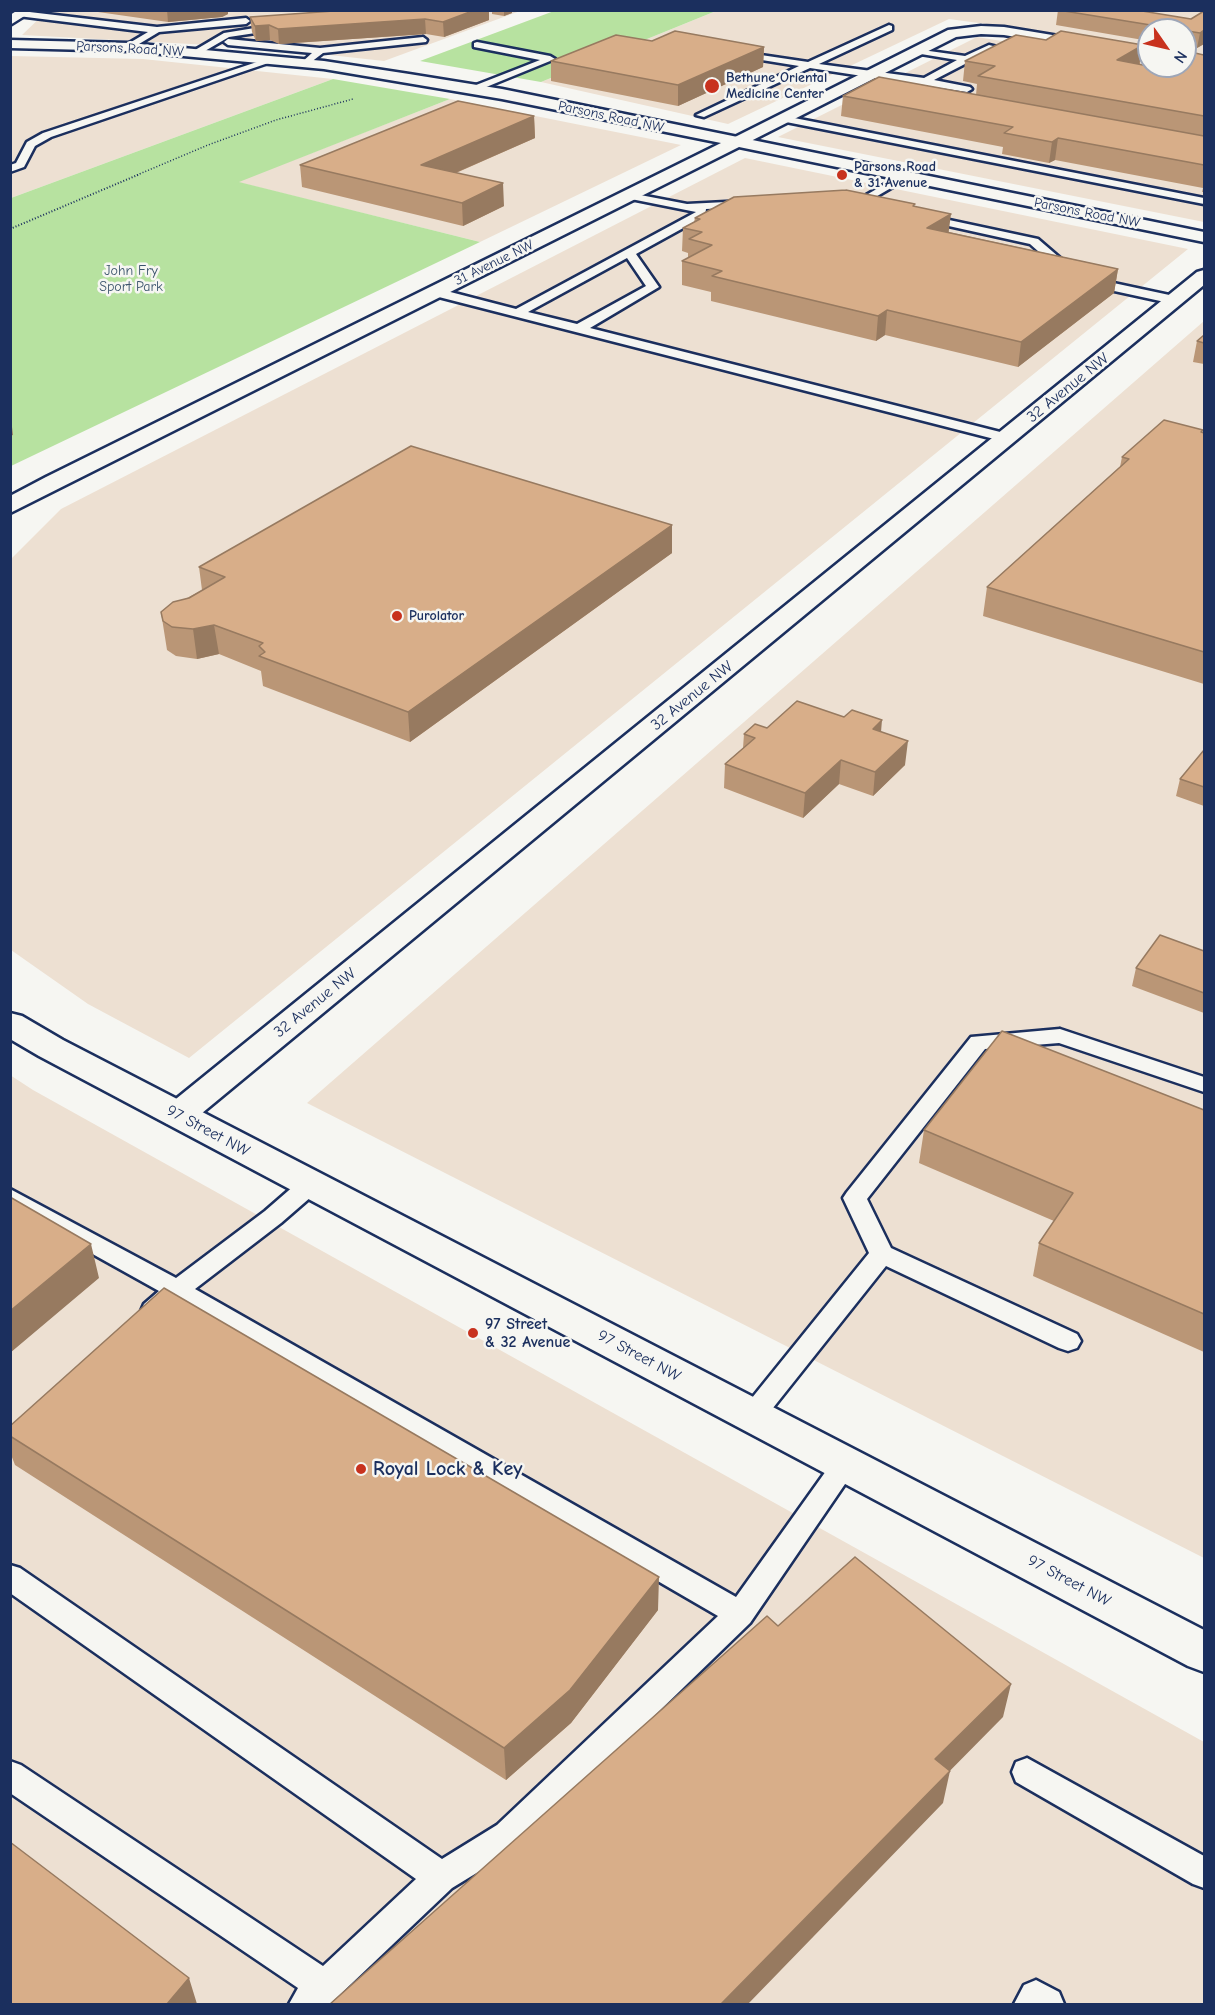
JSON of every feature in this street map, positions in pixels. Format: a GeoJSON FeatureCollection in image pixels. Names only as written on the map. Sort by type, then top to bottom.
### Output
{"type":"FeatureCollection","features":[{"type":"Feature","properties":{"kind":"street","name":"31 Avenue NW"},"geometry":{"type":"LineString","coordinates":[[10,506],[953,33],[981,30],[1137,53]]}},
{"type":"Feature","properties":{"kind":"street","name":"Parsons Road NW"},"geometry":{"type":"LineString","coordinates":[[10,44],[129,47],[306,63],[474,89],[1204,237]]}},
{"type":"Feature","properties":{"kind":"street","name":"32 Avenue NW"},"geometry":{"type":"LineString","coordinates":[[178,1115],[1204,276]]}},
{"type":"Feature","properties":{"kind":"street","name":"97 Street NW"},"geometry":{"type":"LineString","coordinates":[[10,1024],[178,1115],[1204,1652]]}},
{"type":"Feature","properties":{"kind":"lane"},"geometry":{"type":"LineString","coordinates":[[20,15],[157,30],[250,21]]}},
{"type":"Feature","properties":{"kind":"lane"},"geometry":{"type":"LineString","coordinates":[[195,53],[228,35],[291,26]]}},
{"type":"Feature","properties":{"kind":"lane"},"geometry":{"type":"LineString","coordinates":[[701,115],[889,28]]}},
{"type":"Feature","properties":{"kind":"lane"},"geometry":{"type":"LineString","coordinates":[[129,47],[157,30]]}},
{"type":"Feature","properties":{"kind":"lane"},"geometry":{"type":"LineString","coordinates":[[216,41],[320,51],[423,40]]}},
{"type":"Feature","properties":{"kind":"lane"},"geometry":{"type":"LineString","coordinates":[[474,89],[550,59],[477,45]]}},
{"type":"Feature","properties":{"kind":"lane"},"geometry":{"type":"LineString","coordinates":[[925,81],[989,48],[1021,53]]}},
{"type":"Feature","properties":{"kind":"lane"},"geometry":{"type":"LineString","coordinates":[[306,63],[320,51]]}},
{"type":"Feature","properties":{"kind":"lane"},"geometry":{"type":"LineString","coordinates":[[728,51],[968,89]]}},
{"type":"Feature","properties":{"kind":"lane"},"geometry":{"type":"LineString","coordinates":[[918,51],[966,59]]}},
{"type":"Feature","properties":{"kind":"lane"},"geometry":{"type":"LineString","coordinates":[[10,169],[20,165],[32,144],[47,135],[272,60]]}},
{"type":"Feature","properties":{"kind":"lane"},"geometry":{"type":"LineString","coordinates":[[846,87],[869,91]]}},
{"type":"Feature","properties":{"kind":"lane"},"geometry":{"type":"LineString","coordinates":[[783,119],[1204,201]]}},
{"type":"Feature","properties":{"kind":"lane"},"geometry":{"type":"LineString","coordinates":[[880,208],[860,203],[856,199],[904,176]]}},
{"type":"Feature","properties":{"kind":"lane"},"geometry":{"type":"LineString","coordinates":[[630,196],[680,206],[698,207],[758,203]]}},
{"type":"Feature","properties":{"kind":"lane"},"geometry":{"type":"LineString","coordinates":[[516,313],[701,214],[702,211],[698,207]]}},
{"type":"Feature","properties":{"kind":"lane"},"geometry":{"type":"LineString","coordinates":[[903,213],[1034,241],[1077,279],[1174,300]]}},
{"type":"Feature","properties":{"kind":"lane"},"geometry":{"type":"LineString","coordinates":[[579,329],[653,287],[634,257],[627,254]]}},
{"type":"Feature","properties":{"kind":"lane"},"geometry":{"type":"LineString","coordinates":[[435,292],[1007,438]]}},
{"type":"Feature","properties":{"kind":"lane"},"geometry":{"type":"LineString","coordinates":[[1068,1341],[882,1254],[855,1198],[979,1042],[1060,1036],[1204,1085]]}},
{"type":"Feature","properties":{"kind":"lane"},"geometry":{"type":"LineString","coordinates":[[134,1327],[311,1184]]}},
{"type":"Feature","properties":{"kind":"lane"},"geometry":{"type":"LineString","coordinates":[[10,1197],[177,1290],[740,1614]]}},
{"type":"Feature","properties":{"kind":"lane"},"geometry":{"type":"LineString","coordinates":[[752,1416],[882,1254]]}},
{"type":"Feature","properties":{"kind":"lane"},"geometry":{"type":"LineString","coordinates":[[10,1775],[316,1996],[441,1877],[508,1836],[740,1614],[845,1465]]}},
{"type":"Feature","properties":{"kind":"lane"},"geometry":{"type":"LineString","coordinates":[[10,1577],[441,1877]]}},
{"type":"Feature","properties":{"kind":"lane"},"geometry":{"type":"LineString","coordinates":[[1027,1772],[1204,1873]]}},
{"type":"Feature","properties":{"kind":"lane"},"geometry":{"type":"LineString","coordinates":[[1031,2004],[1036,1997],[1047,2004]]}},
{"type":"Feature","properties":{"kind":"path"},"geometry":{"type":"LineString","coordinates":[[10,229],[208,145],[276,120],[355,98]]}},
{"type":"Feature","properties":{"kind":"shaded area"},"geometry":{"type":"Polygon","coordinates":[[[48,10],[520,11],[384,61],[266,48],[22,35],[48,10]]]}},
{"type":"Feature","properties":{"kind":"shaded area"},"geometry":{"type":"Polygon","coordinates":[[[716,11],[1204,11],[1204,54],[1197,53],[1197,18],[1137,18],[1137,44],[949,19],[728,124],[541,82],[716,11]]]}},
{"type":"Feature","properties":{"kind":"shaded area"},"geometry":{"type":"Polygon","coordinates":[[[977,37],[1137,63],[1137,78],[1197,78],[1197,73],[1204,74],[1204,222],[778,137],[977,37]]]}},
{"type":"Feature","properties":{"kind":"shaded area"},"geometry":{"type":"Polygon","coordinates":[[[11,56],[143,59],[333,79],[11,198],[11,56]]]}},
{"type":"Feature","properties":{"kind":"shaded area"},"geometry":{"type":"Polygon","coordinates":[[[450,99],[681,145],[480,242],[237,182],[450,99]]]}},
{"type":"Feature","properties":{"kind":"shaded area"},"geometry":{"type":"Polygon","coordinates":[[[745,158],[1188,249],[189,1058],[88,1004],[11,950],[11,559],[61,509],[745,158]]]}},
{"type":"Feature","properties":{"kind":"shaded area"},"geometry":{"type":"Polygon","coordinates":[[[1204,321],[1204,1558],[307,1103],[1204,321]]]}},
{"type":"Feature","properties":{"kind":"shaded area"},"geometry":{"type":"Polygon","coordinates":[[[10,1075],[33,1090],[1204,1742],[1204,2004],[11,2004],[10,1075]]]}},
{"type":"Feature","properties":{"kind":"green space"},"geometry":{"type":"Polygon","coordinates":[[[554,11],[716,11],[541,82],[420,61],[554,11]]]}},
{"type":"Feature","properties":{"kind":"green space","name":"John Fry Sport Park"},"geometry":{"type":"Polygon","coordinates":[[[333,79],[450,99],[239,182],[480,242],[11,466],[11,198],[333,79]]]}},
{"type":"Feature","properties":{"kind":"building"},"geometry":{"type":"Polygon","coordinates":[[[348,10],[475,10],[443,22],[425,19],[278,29],[269,25],[255,26],[250,17],[348,10]]]}},
{"type":"Feature","properties":{"kind":"building"},"geometry":{"type":"Polygon","coordinates":[[[1058,10],[1136,10],[1185,18],[1137,18],[1137,23],[1058,10]]]}},
{"type":"Feature","properties":{"kind":"building"},"geometry":{"type":"Polygon","coordinates":[[[1204,11],[1204,30],[1197,33],[1197,18],[1193,18],[1204,11]]]}},
{"type":"Feature","properties":{"kind":"building"},"geometry":{"type":"Polygon","coordinates":[[[675,31],[764,47],[678,85],[551,61],[616,35],[652,41],[675,31]]]}},
{"type":"Feature","properties":{"kind":"building"},"geometry":{"type":"Polygon","coordinates":[[[1061,31],[1137,44],[1137,48],[1117,60],[1137,64],[1137,78],[1197,78],[1197,53],[1204,55],[1204,116],[978,76],[995,66],[965,61],[1016,35],[1046,40],[1061,31]]]}},
{"type":"Feature","properties":{"kind":"building"},"geometry":{"type":"Polygon","coordinates":[[[879,77],[1204,136],[1204,165],[1058,138],[1052,142],[1004,133],[1013,127],[843,96],[879,77]]]}},
{"type":"Feature","properties":{"kind":"building"},"geometry":{"type":"Polygon","coordinates":[[[458,101],[534,116],[421,165],[503,183],[462,203],[300,165],[458,101]]]}},
{"type":"Feature","properties":{"kind":"building"},"geometry":{"type":"Polygon","coordinates":[[[846,190],[951,214],[927,228],[1118,269],[1021,342],[887,310],[878,316],[712,276],[722,271],[682,261],[712,245],[689,239],[702,232],[683,228],[700,219],[695,218],[734,197],[846,190]]]}},
{"type":"Feature","properties":{"kind":"building"},"geometry":{"type":"Polygon","coordinates":[[[1204,335],[1204,343],[1197,341],[1204,335]]]}},
{"type":"Feature","properties":{"kind":"building"},"geometry":{"type":"Polygon","coordinates":[[[1164,420],[1203,430],[1201,432],[1204,433],[1204,652],[987,587],[1129,459],[1122,457],[1164,420]]]}},
{"type":"Feature","properties":{"kind":"building","name":"Purolator"},"geometry":{"type":"Polygon","coordinates":[[[411,446],[672,525],[408,712],[259,656],[265,652],[259,646],[263,643],[214,625],[193,629],[172,627],[163,621],[161,612],[173,602],[189,598],[225,577],[199,567],[411,446]]]}},
{"type":"Feature","properties":{"kind":"building"},"geometry":{"type":"Polygon","coordinates":[[[797,701],[844,717],[852,710],[882,720],[873,729],[908,741],[875,772],[841,760],[805,793],[725,764],[755,738],[744,734],[755,724],[767,728],[797,701]]]}},
{"type":"Feature","properties":{"kind":"building"},"geometry":{"type":"Polygon","coordinates":[[[1204,750],[1204,787],[1180,779],[1204,750]]]}},
{"type":"Feature","properties":{"kind":"building"},"geometry":{"type":"Polygon","coordinates":[[[1160,935],[1204,951],[1204,993],[1136,968],[1160,935]]]}},
{"type":"Feature","properties":{"kind":"building"},"geometry":{"type":"Polygon","coordinates":[[[1002,1031],[1204,1110],[1204,1314],[1039,1243],[1073,1193],[924,1130],[1002,1031]]]}},
{"type":"Feature","properties":{"kind":"building"},"geometry":{"type":"Polygon","coordinates":[[[10,1197],[91,1244],[10,1311],[10,1197]]]}},
{"type":"Feature","properties":{"kind":"building"},"geometry":{"type":"Polygon","coordinates":[[[164,1288],[659,1577],[570,1690],[504,1748],[10,1436],[10,1426],[164,1288]]]}},
{"type":"Feature","properties":{"kind":"building"},"geometry":{"type":"Polygon","coordinates":[[[855,1557],[1011,1684],[935,1759],[950,1771],[721,2004],[330,2004],[767,1616],[778,1626],[855,1557]]]}},
{"type":"Feature","properties":{"kind":"building"},"geometry":{"type":"Polygon","coordinates":[[[10,1842],[189,1978],[167,2004],[10,2004],[10,1842]]]}},
{"type":"Feature","properties":{"kind":"place","name":"Bethune Oriental Medicine Center"},"geometry":{"type":"Point","coordinates":[712,86]}},
{"type":"Feature","properties":{"kind":"place","name":"Parsons Road & 31 Avenue"},"geometry":{"type":"Point","coordinates":[842,175]}},
{"type":"Feature","properties":{"kind":"place","name":"Purolator"},"geometry":{"type":"Point","coordinates":[397,616]}},
{"type":"Feature","properties":{"kind":"place","name":"97 Street & 32 Avenue"},"geometry":{"type":"Point","coordinates":[473,1333]}},
{"type":"Feature","properties":{"kind":"place","name":"Royal Lock & Key"},"geometry":{"type":"Point","coordinates":[361,1469]}}]}
